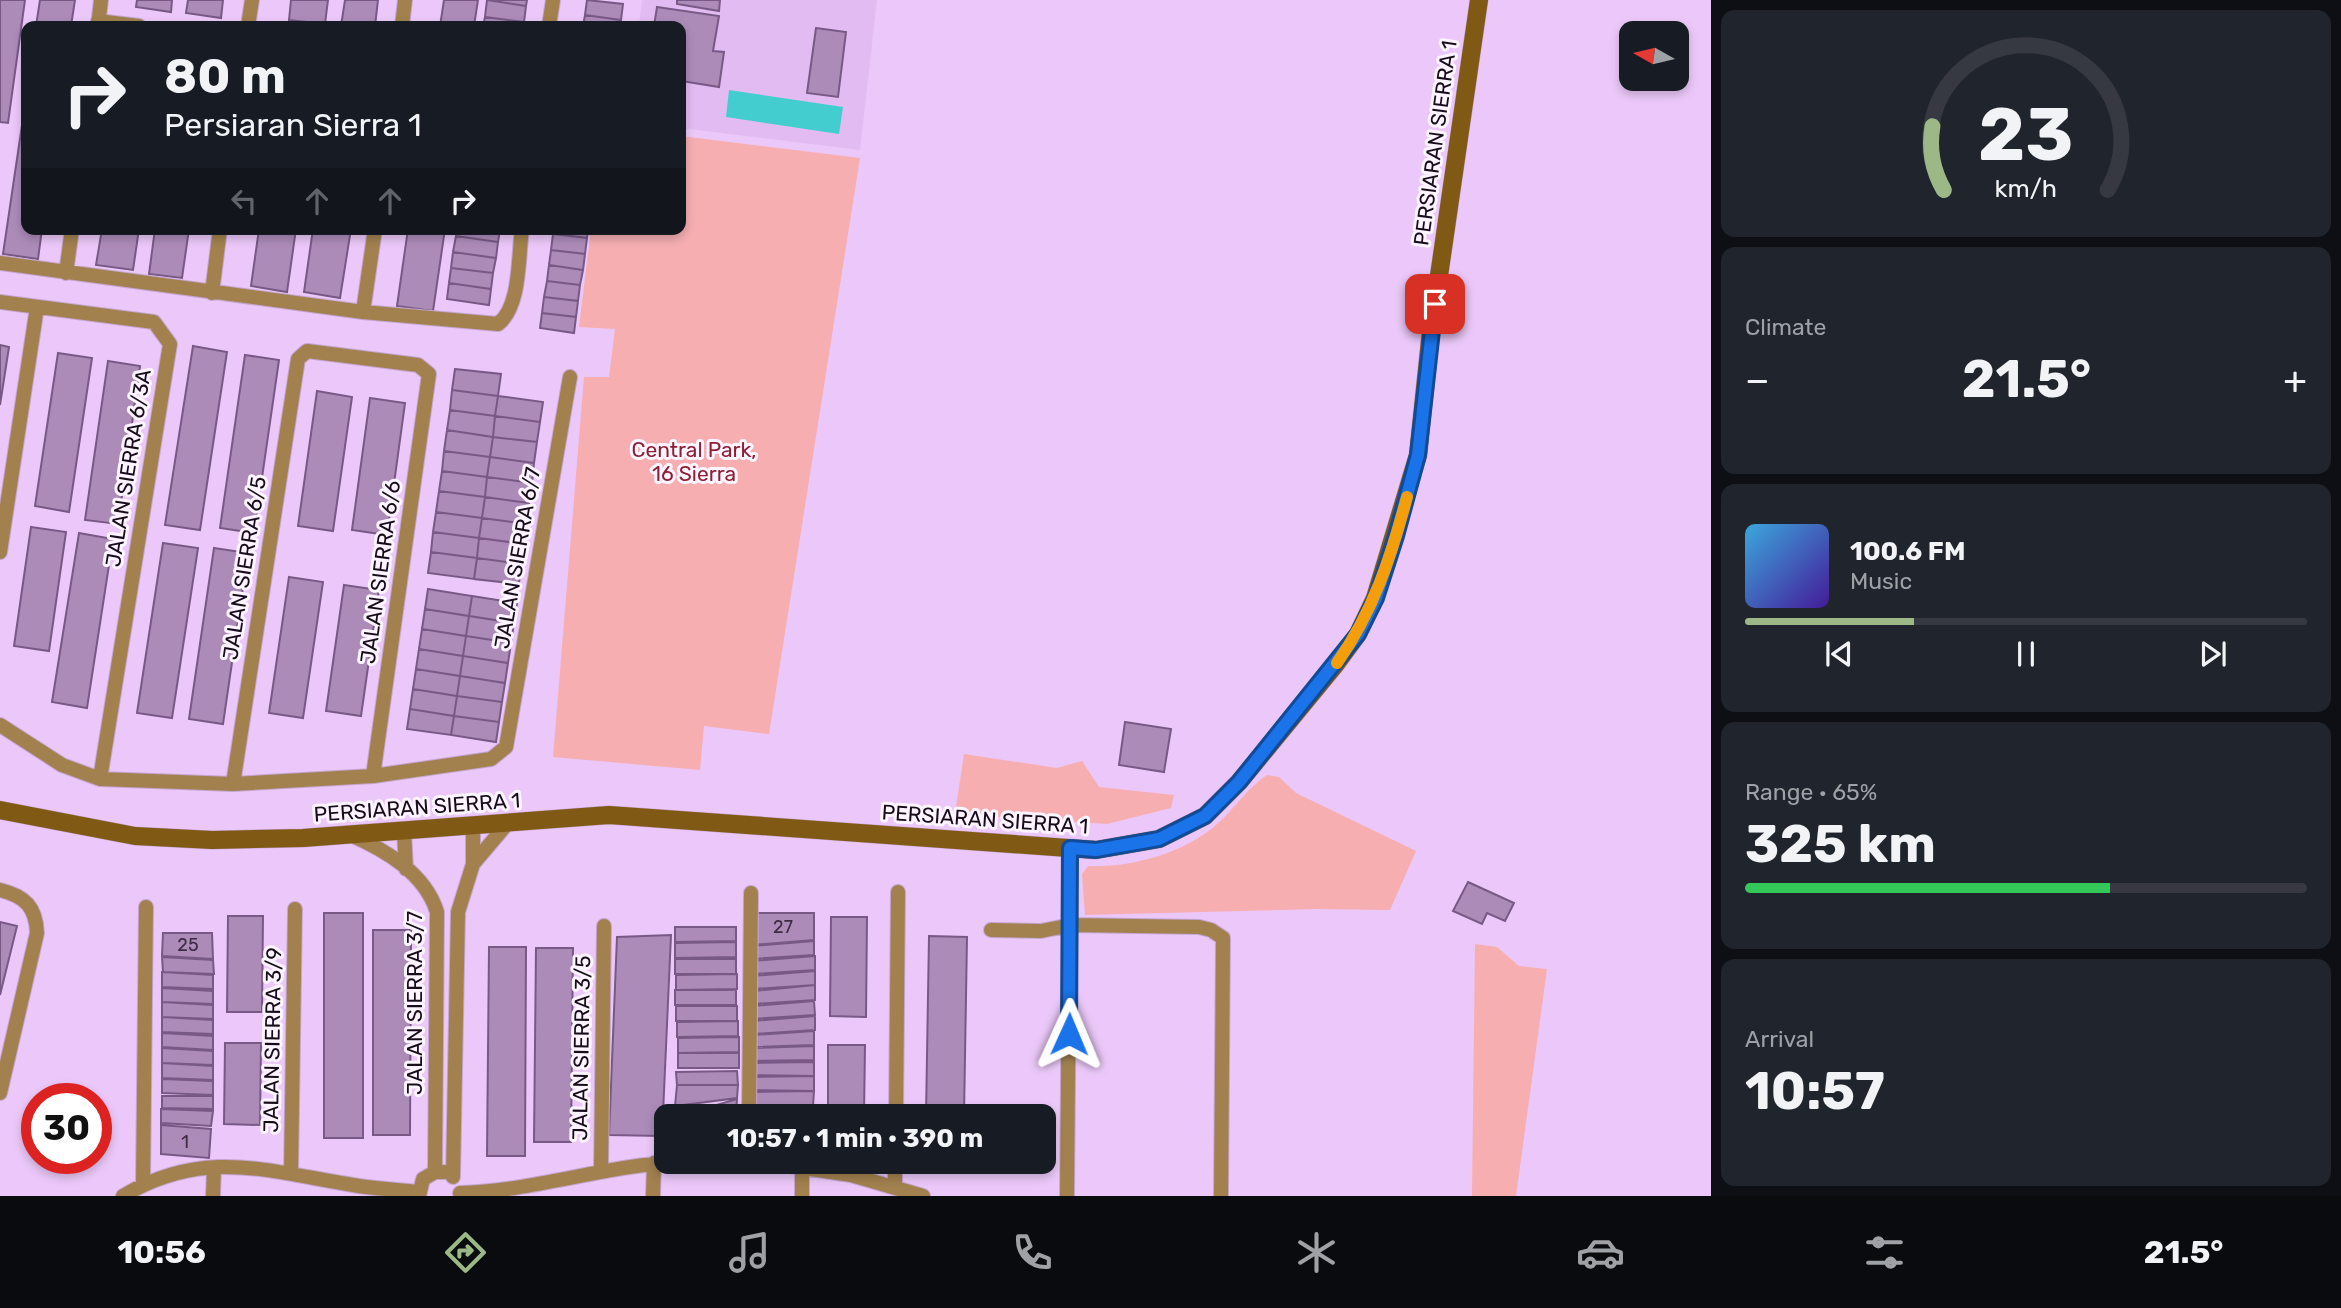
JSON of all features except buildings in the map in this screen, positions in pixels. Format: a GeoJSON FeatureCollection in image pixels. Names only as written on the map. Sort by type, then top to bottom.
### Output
{"type":"FeatureCollection","features":[{"type":"Feature","properties":{"kind":"street"},"geometry":{"type":"LineString","coordinates":[[98,21],[101,0]]}},
{"type":"Feature","properties":{"kind":"street"},"geometry":{"type":"LineString","coordinates":[[249,21],[251,0]]}},
{"type":"Feature","properties":{"kind":"street"},"geometry":{"type":"LineString","coordinates":[[403,21],[405,0]]}},
{"type":"Feature","properties":{"kind":"street"},"geometry":{"type":"LineString","coordinates":[[550,21],[553,0]]}},
{"type":"Feature","properties":{"kind":"street","name":"PERSIARAN SIERRA 1"},"geometry":{"type":"LineString","coordinates":[[0,810],[135,836],[212,840],[351,835],[609,815],[1096,850],[1159,839],[1205,816],[1239,782],[1336,664],[1358,634],[1376,598],[1418,455],[1431,331],[1479,0]]}},
{"type":"Feature","properties":{"kind":"street"},"geometry":{"type":"LineString","coordinates":[[66,273],[71,235]]}},
{"type":"Feature","properties":{"kind":"street"},"geometry":{"type":"LineString","coordinates":[[212,293],[219,235]]}},
{"type":"Feature","properties":{"kind":"street"},"geometry":{"type":"LineString","coordinates":[[363,312],[373,235]]}},
{"type":"Feature","properties":{"kind":"street"},"geometry":{"type":"LineString","coordinates":[[0,263],[363,312],[498,324],[504,319],[512,302],[521,235]]}},
{"type":"Feature","properties":{"kind":"street","name":"JALAN SIERRA 6/3A"},"geometry":{"type":"LineString","coordinates":[[0,302],[155,322],[170,344],[100,779]]}},
{"type":"Feature","properties":{"kind":"street"},"geometry":{"type":"LineString","coordinates":[[0,552],[37,307]]}},
{"type":"Feature","properties":{"kind":"street","name":"JALAN SIERRA 6/6"},"geometry":{"type":"LineString","coordinates":[[298,359],[307,351],[418,365],[429,374],[373,776]]}},
{"type":"Feature","properties":{"kind":"street","name":"JALAN SIERRA 6/5"},"geometry":{"type":"LineString","coordinates":[[233,784],[298,359]]}},
{"type":"Feature","properties":{"kind":"street","name":"JALAN SIERRA 6/7"},"geometry":{"type":"LineString","coordinates":[[373,776],[492,759],[506,747],[570,377]]}},
{"type":"Feature","properties":{"kind":"street"},"geometry":{"type":"LineString","coordinates":[[0,725],[62,765],[100,779],[233,784],[373,776]]}},
{"type":"Feature","properties":{"kind":"street","name":"JALAN SIERRA 3/7"},"geometry":{"type":"LineString","coordinates":[[453,1177],[458,912],[472,864],[507,824]]}},
{"type":"Feature","properties":{"kind":"street"},"geometry":{"type":"LineString","coordinates":[[472,864],[473,827]]}},
{"type":"Feature","properties":{"kind":"street"},"geometry":{"type":"LineString","coordinates":[[404,831],[406,869]]}},
{"type":"Feature","properties":{"kind":"street","name":"JALAN SIERRA 3/7"},"geometry":{"type":"LineString","coordinates":[[351,835],[392,856],[433,897],[438,912],[435,1172]]}},
{"type":"Feature","properties":{"kind":"street"},"geometry":{"type":"LineString","coordinates":[[1067,1196],[1070,848]]}},
{"type":"Feature","properties":{"kind":"street"},"geometry":{"type":"LineString","coordinates":[[0,890],[17,894],[29,904],[36,917],[37,933],[0,1093]]}},
{"type":"Feature","properties":{"kind":"street"},"geometry":{"type":"LineString","coordinates":[[896,1104],[898,892]]}},
{"type":"Feature","properties":{"kind":"street"},"geometry":{"type":"LineString","coordinates":[[749,1104],[751,893]]}},
{"type":"Feature","properties":{"kind":"street"},"geometry":{"type":"LineString","coordinates":[[143,1184],[146,907]]}},
{"type":"Feature","properties":{"kind":"street","name":"JALAN SIERRA 3/9"},"geometry":{"type":"LineString","coordinates":[[291,1171],[295,909]]}},
{"type":"Feature","properties":{"kind":"street"},"geometry":{"type":"LineString","coordinates":[[438,912],[458,912]]}},
{"type":"Feature","properties":{"kind":"street"},"geometry":{"type":"LineString","coordinates":[[991,930],[1041,931],[1071,925],[1199,927],[1223,937],[1220,1196]]}},
{"type":"Feature","properties":{"kind":"street","name":"JALAN SIERRA 3/5"},"geometry":{"type":"LineString","coordinates":[[601,1171],[604,926]]}},
{"type":"Feature","properties":{"kind":"street"},"geometry":{"type":"LineString","coordinates":[[436,995],[456,994]]}},
{"type":"Feature","properties":{"kind":"street"},"geometry":{"type":"LineString","coordinates":[[435,1086],[454,1086]]}},
{"type":"Feature","properties":{"kind":"street"},"geometry":{"type":"LineString","coordinates":[[123,1196],[161,1177],[214,1168],[250,1166],[291,1171],[358,1191],[419,1194],[423,1180],[435,1172],[453,1177],[459,1195],[505,1194],[601,1171],[654,1163],[653,1196]]}},
{"type":"Feature","properties":{"kind":"street"},"geometry":{"type":"LineString","coordinates":[[213,1196],[214,1168]]}},
{"type":"Feature","properties":{"kind":"street"},"geometry":{"type":"LineString","coordinates":[[802,1174],[802,1196]]}},
{"type":"Feature","properties":{"kind":"street"},"geometry":{"type":"LineString","coordinates":[[839,1174],[895,1186],[923,1196]]}},
{"type":"Feature","properties":{"kind":"street"},"geometry":{"type":"LineString","coordinates":[[895,1174],[895,1186]]}},
{"type":"Feature","properties":{"kind":"shaded area"},"geometry":{"type":"Polygon","coordinates":[[[642,0],[877,0],[860,150],[686,129],[686,21],[640,21],[642,0]]]}},
{"type":"Feature","properties":{"kind":"shaded area"},"geometry":{"type":"Polygon","coordinates":[[[729,90],[843,107],[839,134],[726,117],[729,90]]]}},
{"type":"Feature","properties":{"kind":"green space","name":"Central Park, 16 Sierra"},"geometry":{"type":"Polygon","coordinates":[[[686,137],[860,158],[769,734],[704,726],[700,770],[553,757],[584,377],[609,377],[615,329],[579,327],[590,235],[686,235],[686,137]]]}},
{"type":"Feature","properties":{"kind":"green space"},"geometry":{"type":"Polygon","coordinates":[[[964,754],[1057,768],[1082,761],[1099,787],[1174,795],[1171,808],[1107,824],[955,814],[964,754]]]}},
{"type":"Feature","properties":{"kind":"green space"},"geometry":{"type":"Polygon","coordinates":[[[1267,775],[1279,777],[1296,793],[1416,851],[1390,910],[1316,909],[1085,915],[1082,874],[1088,866],[1139,861],[1189,844],[1216,825],[1267,775]]]}},
{"type":"Feature","properties":{"kind":"green space"},"geometry":{"type":"Polygon","coordinates":[[[1475,944],[1497,947],[1519,966],[1547,969],[1516,1196],[1472,1196],[1475,944]]]}},
{"type":"Feature","properties":{"kind":"slow traffic"},"geometry":{"type":"LineString","coordinates":[[1337,663],[1358,634],[1376,598],[1407,497]]}},
{"type":"Feature","properties":{"kind":"route"},"geometry":{"type":"LineString","coordinates":[[1069,1034],[1070,848],[1096,850],[1159,839],[1205,816],[1239,782],[1358,634],[1376,598],[1418,455],[1435,304]]}}]}
